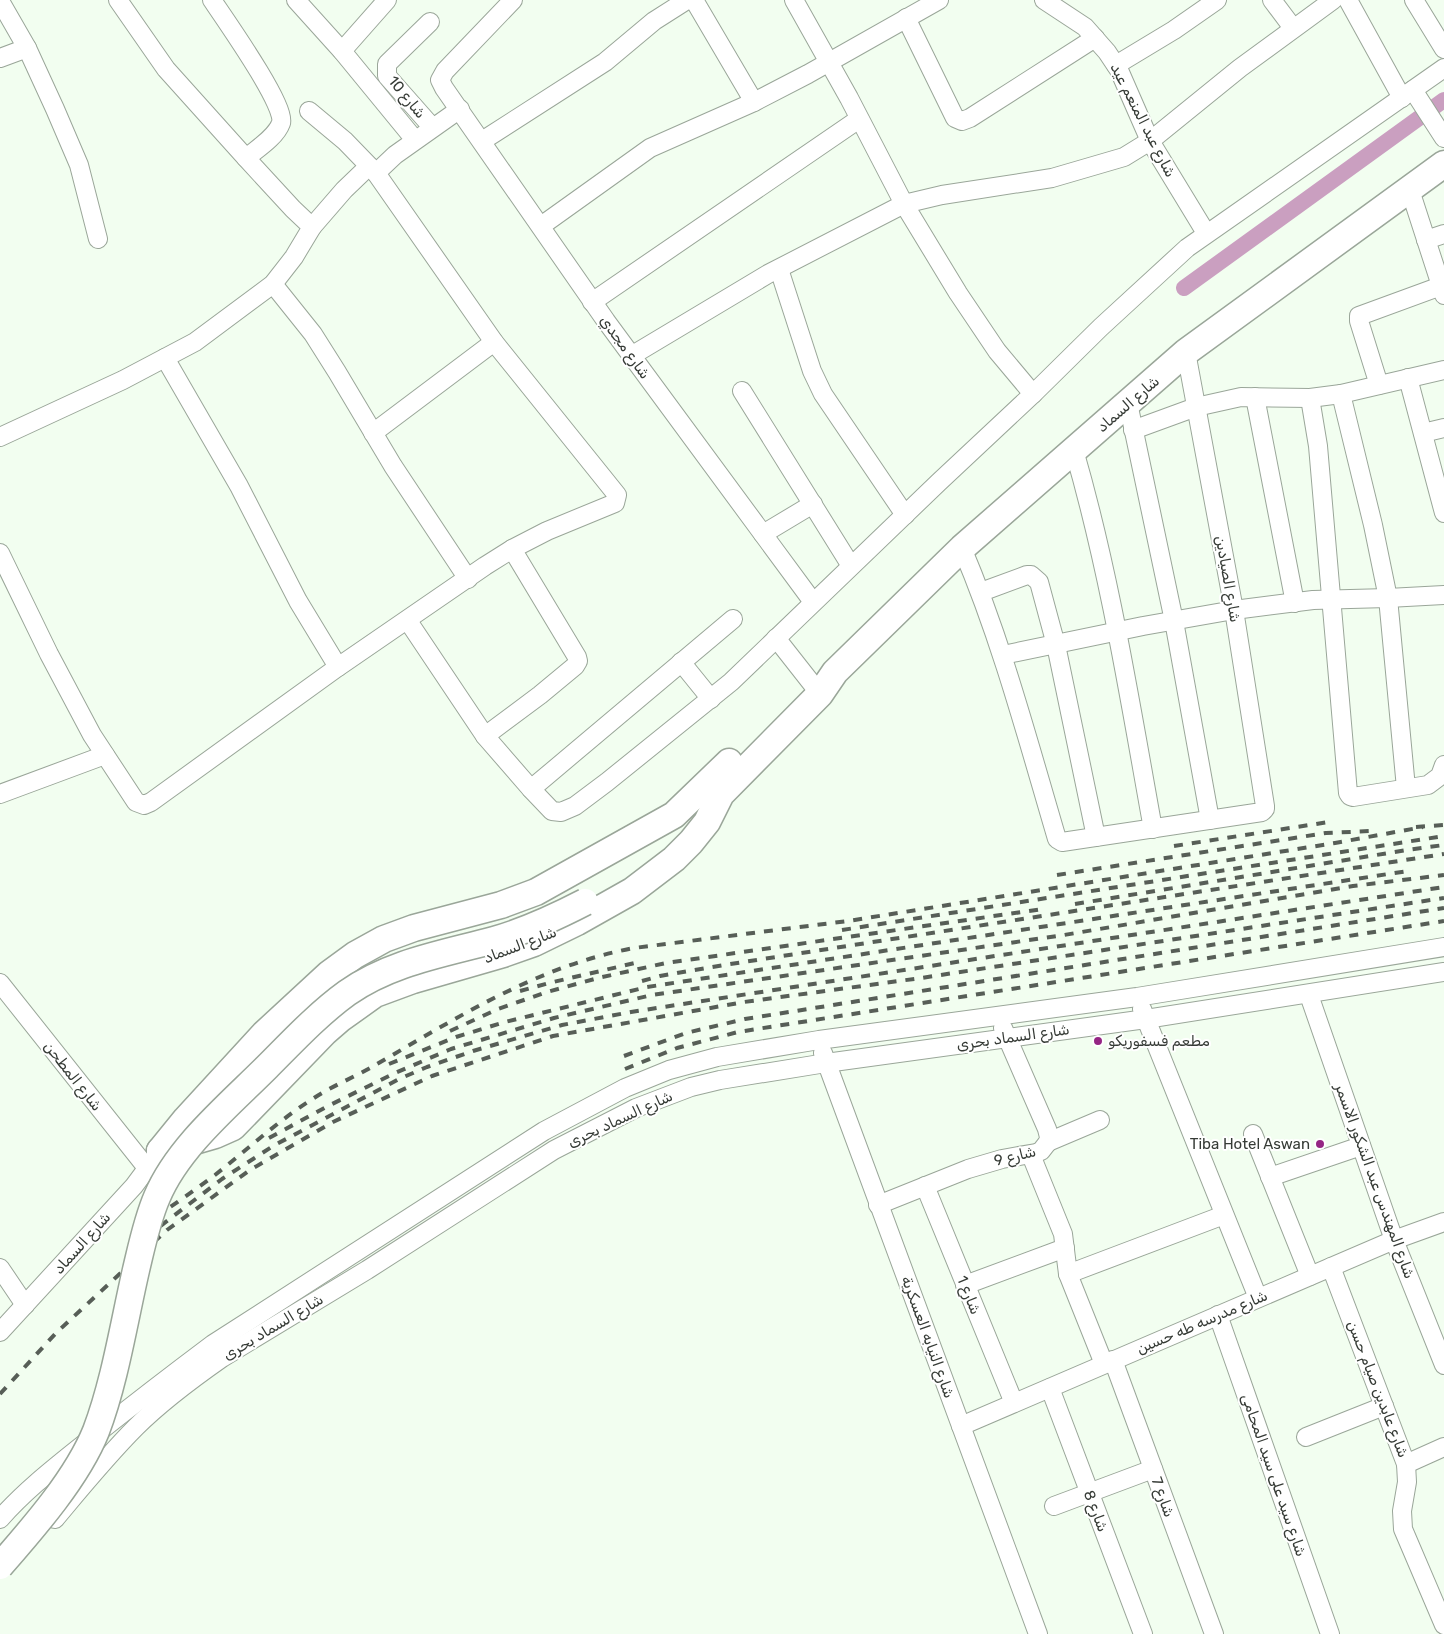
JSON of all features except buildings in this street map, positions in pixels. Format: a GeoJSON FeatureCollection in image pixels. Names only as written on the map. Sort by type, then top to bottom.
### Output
{"type":"FeatureCollection","features":[{"type":"Feature","properties":{"kind":"highway","name":"شارع السماد"},"geometry":{"type":"LineString","coordinates":[[153,1160],[186,1119],[264,1034],[329,974],[355,955],[384,939],[414,928],[469,914],[536,892],[674,815],[835,672],[962,548],[1186,352],[1444,164]]}},
{"type":"Feature","properties":{"kind":"highway","name":"شارع السماد"},"geometry":{"type":"LineString","coordinates":[[153,1160],[233,1127],[325,1032],[375,994],[413,980],[534,943],[577,922],[632,891],[674,859],[691,842],[707,822],[720,794],[816,689]]}},
{"type":"Feature","properties":{"kind":"highway"},"geometry":{"type":"LineString","coordinates":[[0,1542],[43,1494],[62,1466],[80,1429],[100,1370],[123,1258],[139,1202],[162,1161],[183,1135],[266,1048],[322,993],[362,966],[427,939],[483,927],[581,895],[649,857],[689,824],[720,794]]}},
{"type":"Feature","properties":{"kind":"highway"},"geometry":{"type":"LineString","coordinates":[[0,1566],[66,1485],[96,1431],[108,1395],[150,1214],[166,1179],[175,1165],[204,1131],[320,1016],[348,994],[373,978],[419,959],[513,934],[542,923],[581,895],[674,815]]}},
{"type":"Feature","properties":{"kind":"street"},"geometry":{"type":"LineString","coordinates":[[118,0],[166,69],[293,209],[312,227]]}},
{"type":"Feature","properties":{"kind":"street"},"geometry":{"type":"LineString","coordinates":[[212,0],[272,93],[282,117],[281,124],[273,134],[246,158]]}},
{"type":"Feature","properties":{"kind":"street"},"geometry":{"type":"LineString","coordinates":[[296,0],[342,51],[415,140]]}},
{"type":"Feature","properties":{"kind":"street"},"geometry":{"type":"LineString","coordinates":[[342,51],[387,0]]}},
{"type":"Feature","properties":{"kind":"street","name":"شارع مجدي"},"geometry":{"type":"LineString","coordinates":[[513,0],[445,71],[440,80],[592,302],[813,602]]}},
{"type":"Feature","properties":{"kind":"street"},"geometry":{"type":"LineString","coordinates":[[482,141],[605,62],[654,21],[687,0]]}},
{"type":"Feature","properties":{"kind":"street"},"geometry":{"type":"LineString","coordinates":[[694,0],[754,102]]}},
{"type":"Feature","properties":{"kind":"street"},"geometry":{"type":"LineString","coordinates":[[794,0],[860,119],[904,204],[974,319],[996,351],[1033,394]]}},
{"type":"Feature","properties":{"kind":"street"},"geometry":{"type":"LineString","coordinates":[[541,226],[650,148],[754,102],[939,0]]}},
{"type":"Feature","properties":{"kind":"street","name":"شارع عبد المنعم عيد"},"geometry":{"type":"LineString","coordinates":[[1044,0],[1085,27],[1116,65],[1150,140],[1206,233]]}},
{"type":"Feature","properties":{"kind":"street"},"geometry":{"type":"LineString","coordinates":[[1116,65],[1174,30],[1217,0]]}},
{"type":"Feature","properties":{"kind":"street"},"geometry":{"type":"LineString","coordinates":[[1272,0],[1293,28]]}},
{"type":"Feature","properties":{"kind":"street"},"geometry":{"type":"LineString","coordinates":[[631,356],[779,269],[904,204],[952,193],[1052,178],[1124,157],[1150,140],[1240,68],[1333,0]]}},
{"type":"Feature","properties":{"kind":"street"},"geometry":{"type":"LineString","coordinates":[[1348,0],[1412,96],[1444,138]]}},
{"type":"Feature","properties":{"kind":"street"},"geometry":{"type":"LineString","coordinates":[[1414,0],[1444,49]]}},
{"type":"Feature","properties":{"kind":"street"},"geometry":{"type":"LineString","coordinates":[[0,2],[27,48],[56,109],[78,165],[98,239]]}},
{"type":"Feature","properties":{"kind":"street"},"geometry":{"type":"LineString","coordinates":[[906,18],[955,118],[962,121],[970,118],[1095,38]]}},
{"type":"Feature","properties":{"kind":"street","name":"شارع 10"},"geometry":{"type":"LineString","coordinates":[[430,22],[387,64],[386,70],[387,76],[432,127]]}},
{"type":"Feature","properties":{"kind":"street"},"geometry":{"type":"LineString","coordinates":[[0,58],[27,48]]}},
{"type":"Feature","properties":{"kind":"street"},"geometry":{"type":"LineString","coordinates":[[408,621],[485,736],[531,789],[552,811],[560,812],[575,806],[711,699],[1159,272],[1206,233],[1412,96],[1444,68]]}},
{"type":"Feature","properties":{"kind":"street"},"geometry":{"type":"LineString","coordinates":[[0,436],[123,380],[195,342],[210,332],[273,284],[294,257],[312,227],[344,190],[460,109]]}},
{"type":"Feature","properties":{"kind":"street"},"geometry":{"type":"LineString","coordinates":[[0,553],[49,654],[92,735],[136,802],[140,805],[148,804],[338,667],[512,549],[547,531],[615,503],[618,498],[617,495],[494,342],[372,170],[345,141],[309,112]]}},
{"type":"Feature","properties":{"kind":"street"},"geometry":{"type":"LineString","coordinates":[[592,302],[860,119]]}},
{"type":"Feature","properties":{"kind":"street"},"geometry":{"type":"LineString","coordinates":[[1379,385],[1359,321],[1360,316],[1442,290],[1410,190]]}},
{"type":"Feature","properties":{"kind":"street"},"geometry":{"type":"LineString","coordinates":[[1426,240],[1444,234]]}},
{"type":"Feature","properties":{"kind":"street"},"geometry":{"type":"LineString","coordinates":[[779,269],[812,371],[823,394],[905,514]]}},
{"type":"Feature","properties":{"kind":"street"},"geometry":{"type":"LineString","coordinates":[[273,284],[313,334],[392,466],[468,579]]}},
{"type":"Feature","properties":{"kind":"street"},"geometry":{"type":"LineString","coordinates":[[372,433],[494,342]]}},
{"type":"Feature","properties":{"kind":"street","name":"شارع الصيادين"},"geometry":{"type":"LineString","coordinates":[[1186,352],[1234,610],[1265,806],[1262,812],[1210,820]]}},
{"type":"Feature","properties":{"kind":"street"},"geometry":{"type":"LineString","coordinates":[[166,358],[239,486],[298,601],[338,667]]}},
{"type":"Feature","properties":{"kind":"street"},"geometry":{"type":"LineString","coordinates":[[1133,430],[1196,407],[1241,397],[1310,398],[1341,394],[1444,370]]}},
{"type":"Feature","properties":{"kind":"street"},"geometry":{"type":"LineString","coordinates":[[1408,378],[1444,513]]}},
{"type":"Feature","properties":{"kind":"street"},"geometry":{"type":"LineString","coordinates":[[0,436],[123,380]]}},
{"type":"Feature","properties":{"kind":"street"},"geometry":{"type":"LineString","coordinates":[[742,391],[851,566]]}},
{"type":"Feature","properties":{"kind":"street"},"geometry":{"type":"LineString","coordinates":[[1341,394],[1371,516],[1388,598],[1406,788]]}},
{"type":"Feature","properties":{"kind":"street"},"geometry":{"type":"LineString","coordinates":[[1256,397],[1295,603]]}},
{"type":"Feature","properties":{"kind":"street"},"geometry":{"type":"LineString","coordinates":[[1310,398],[1318,446],[1348,793],[1353,797],[1428,785],[1440,776],[1444,765]]}},
{"type":"Feature","properties":{"kind":"street"},"geometry":{"type":"LineString","coordinates":[[962,548],[981,592],[1003,655],[1057,839],[1062,842],[1096,838],[1210,820],[1174,620],[1128,403]]}},
{"type":"Feature","properties":{"kind":"street"},"geometry":{"type":"LineString","coordinates":[[1422,433],[1444,428]]}},
{"type":"Feature","properties":{"kind":"street"},"geometry":{"type":"LineString","coordinates":[[1074,450],[1091,508],[1117,632],[1153,829]]}},
{"type":"Feature","properties":{"kind":"street"},"geometry":{"type":"LineString","coordinates":[[764,534],[813,504]]}},
{"type":"Feature","properties":{"kind":"street"},"geometry":{"type":"LineString","coordinates":[[485,736],[540,695],[578,661],[512,549]]}},
{"type":"Feature","properties":{"kind":"street"},"geometry":{"type":"LineString","coordinates":[[981,592],[1027,575],[1032,575],[1039,582],[1056,645],[1096,838]]}},
{"type":"Feature","properties":{"kind":"street"},"geometry":{"type":"LineString","coordinates":[[1003,655],[1174,620],[1234,610],[1313,600],[1444,595]]}},
{"type":"Feature","properties":{"kind":"street"},"geometry":{"type":"LineString","coordinates":[[531,789],[733,618]]}},
{"type":"Feature","properties":{"kind":"street"},"geometry":{"type":"LineString","coordinates":[[776,638],[816,689]]}},
{"type":"Feature","properties":{"kind":"street"},"geometry":{"type":"LineString","coordinates":[[681,662],[711,699]]}},
{"type":"Feature","properties":{"kind":"street"},"geometry":{"type":"LineString","coordinates":[[0,794],[105,755]]}},
{"type":"Feature","properties":{"kind":"street","name":"شارع السماد بحرى"},"geometry":{"type":"LineString","coordinates":[[0,1581],[138,1426],[218,1351],[372,1242],[544,1131],[625,1088],[669,1070],[717,1057],[819,1040],[1137,997],[1444,947]]}},
{"type":"Feature","properties":{"kind":"street","name":"شارع السماد بحرى"},"geometry":{"type":"LineString","coordinates":[[0,1519],[31,1487],[52,1469],[167,1378],[374,1266],[554,1150],[636,1108],[682,1090],[720,1080],[826,1063],[1146,1019],[1444,972]]}},
{"type":"Feature","properties":{"kind":"street","name":"شارع المطحن"},"geometry":{"type":"LineString","coordinates":[[0,983],[153,1160]]}},
{"type":"Feature","properties":{"kind":"street","name":"شارع المهندس عبد الشكور الاسمر"},"geometry":{"type":"LineString","coordinates":[[1309,994],[1394,1240],[1444,1365]]}},
{"type":"Feature","properties":{"kind":"street"},"geometry":{"type":"LineString","coordinates":[[1137,997],[1258,1298]]}},
{"type":"Feature","properties":{"kind":"street","name":"شارع 9"},"geometry":{"type":"LineString","coordinates":[[878,1204],[968,1168],[1002,1159],[1031,1155],[1041,1151],[1048,1142],[1047,1129],[998,1016]]}},
{"type":"Feature","properties":{"kind":"street","name":"شارع النيابه العسكرية"},"geometry":{"type":"LineString","coordinates":[[819,1040],[1038,1634]]}},
{"type":"Feature","properties":{"kind":"street"},"geometry":{"type":"LineString","coordinates":[[625,1088],[636,1108]]}},
{"type":"Feature","properties":{"kind":"street"},"geometry":{"type":"LineString","coordinates":[[1048,1142],[1100,1120]]}},
{"type":"Feature","properties":{"kind":"street"},"geometry":{"type":"LineString","coordinates":[[544,1131],[554,1150]]}},
{"type":"Feature","properties":{"kind":"street"},"geometry":{"type":"LineString","coordinates":[[1253,1134],[1310,1276]]}},
{"type":"Feature","properties":{"kind":"street"},"geometry":{"type":"LineString","coordinates":[[1270,1177],[1361,1146]]}},
{"type":"Feature","properties":{"kind":"street","name":"شارع 7"},"geometry":{"type":"LineString","coordinates":[[1031,1155],[1062,1229],[1068,1274],[1108,1362],[1153,1469],[1214,1634]]}},
{"type":"Feature","properties":{"kind":"street","name":"شارع السماد"},"geometry":{"type":"LineString","coordinates":[[0,1332],[134,1186],[153,1160]]}},
{"type":"Feature","properties":{"kind":"street","name":"شارع 1"},"geometry":{"type":"LineString","coordinates":[[925,1186],[1014,1403]]}},
{"type":"Feature","properties":{"kind":"street"},"geometry":{"type":"LineString","coordinates":[[1068,1274],[1224,1215]]}},
{"type":"Feature","properties":{"kind":"street","name":"شارع مدرسه طه حسين"},"geometry":{"type":"LineString","coordinates":[[961,1426],[1394,1240],[1444,1222]]}},
{"type":"Feature","properties":{"kind":"street"},"geometry":{"type":"LineString","coordinates":[[372,1242],[374,1266]]}},
{"type":"Feature","properties":{"kind":"street"},"geometry":{"type":"LineString","coordinates":[[965,1285],[1065,1248]]}},
{"type":"Feature","properties":{"kind":"street"},"geometry":{"type":"LineString","coordinates":[[357,1252],[374,1266]]}},
{"type":"Feature","properties":{"kind":"street","name":"شارع عابدين صيام حسن"},"geometry":{"type":"LineString","coordinates":[[1331,1267],[1406,1464],[1407,1482],[1402,1511],[1403,1529],[1444,1625]]}},
{"type":"Feature","properties":{"kind":"street"},"geometry":{"type":"LineString","coordinates":[[0,1268],[25,1305]]}},
{"type":"Feature","properties":{"kind":"street","name":"شارع سيد على سيد المحامى"},"geometry":{"type":"LineString","coordinates":[[1218,1315],[1330,1634]]}},
{"type":"Feature","properties":{"kind":"street","name":"شارع 8"},"geometry":{"type":"LineString","coordinates":[[1050,1388],[1143,1634]]}},
{"type":"Feature","properties":{"kind":"street"},"geometry":{"type":"LineString","coordinates":[[1306,1437],[1384,1406]]}},
{"type":"Feature","properties":{"kind":"street"},"geometry":{"type":"LineString","coordinates":[[1406,1464],[1444,1448]]}},
{"type":"Feature","properties":{"kind":"street"},"geometry":{"type":"LineString","coordinates":[[1054,1506],[1153,1469]]}},
{"type":"Feature","properties":{"kind":"waterway"},"geometry":{"type":"LineString","coordinates":[[1184,288],[1444,100]]}},
{"type":"Feature","properties":{"kind":"railway"},"geometry":{"type":"LineString","coordinates":[[1174,846],[1329,822]]}},
{"type":"Feature","properties":{"kind":"railway"},"geometry":{"type":"LineString","coordinates":[[1416,827],[1444,825]]}},
{"type":"Feature","properties":{"kind":"railway"},"geometry":{"type":"LineString","coordinates":[[141,1227],[206,1182],[288,1116],[322,1093],[501,995],[532,980],[599,956],[634,948],[848,921],[1335,843],[1423,827]]}},
{"type":"Feature","properties":{"kind":"railway"},"geometry":{"type":"LineString","coordinates":[[1057,875],[1326,833],[1371,831]]}},
{"type":"Feature","properties":{"kind":"railway"},"geometry":{"type":"LineString","coordinates":[[842,930],[1444,836]]}},
{"type":"Feature","properties":{"kind":"railway"},"geometry":{"type":"LineString","coordinates":[[1075,904],[1444,845]]}},
{"type":"Feature","properties":{"kind":"railway"},"geometry":{"type":"LineString","coordinates":[[642,981],[724,965],[1444,854]]}},
{"type":"Feature","properties":{"kind":"railway"},"geometry":{"type":"LineString","coordinates":[[389,1064],[456,1037],[505,1022],[647,987],[1408,871]]}},
{"type":"Feature","properties":{"kind":"railway"},"geometry":{"type":"LineString","coordinates":[[269,1138],[395,1073],[451,1049],[554,1018],[652,995],[1064,935],[1353,886],[1444,875]]}},
{"type":"Feature","properties":{"kind":"railway"},"geometry":{"type":"LineString","coordinates":[[146,1237],[222,1179],[273,1146],[399,1079],[473,1051],[562,1025],[631,1012],[1444,887]]}},
{"type":"Feature","properties":{"kind":"railway"},"geometry":{"type":"LineString","coordinates":[[0,1394],[56,1333],[167,1230],[250,1170],[333,1122],[432,1076],[553,1036],[744,1002],[921,978],[1444,898]]}},
{"type":"Feature","properties":{"kind":"railway"},"geometry":{"type":"LineString","coordinates":[[624,1056],[686,1033],[745,1019],[1444,908]]}},
{"type":"Feature","properties":{"kind":"railway"},"geometry":{"type":"LineString","coordinates":[[450,1031],[498,1009],[547,992],[598,978],[666,963],[1043,909]]}},
{"type":"Feature","properties":{"kind":"railway"},"geometry":{"type":"LineString","coordinates":[[625,1069],[677,1048],[738,1032],[1444,921]]}},
{"type":"Feature","properties":{"kind":"railway"},"geometry":{"type":"LineString","coordinates":[[520,991],[639,962]]}},
{"type":"Feature","properties":{"kind":"place","name":"مطعم فسفوريكو"},"geometry":{"type":"Point","coordinates":[1098,1041]}},
{"type":"Feature","properties":{"kind":"place","name":"Tiba Hotel Aswan"},"geometry":{"type":"Point","coordinates":[1320,1144]}}]}
